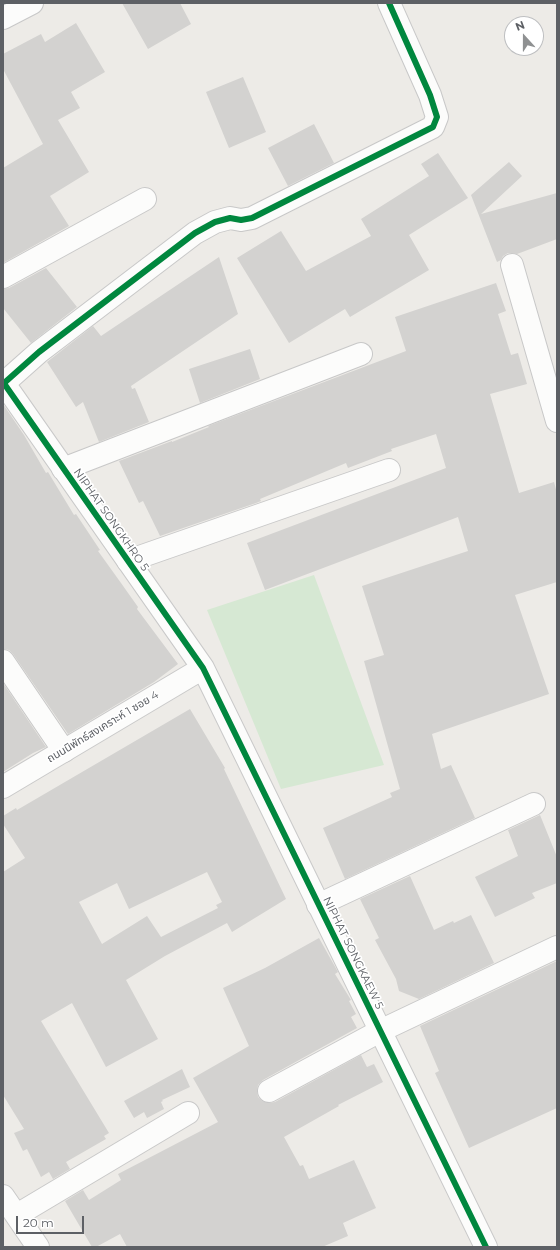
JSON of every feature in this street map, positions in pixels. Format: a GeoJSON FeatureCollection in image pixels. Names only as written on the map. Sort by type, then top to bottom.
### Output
{"type":"FeatureCollection","features":[{"type":"Feature","properties":{"kind":"street"},"geometry":{"type":"LineString","coordinates":[[3,18],[32,3]]}},
{"type":"Feature","properties":{"kind":"street"},"geometry":{"type":"LineString","coordinates":[[3,383],[39,352],[195,233],[215,222],[230,218],[241,220],[252,218],[433,127],[437,117],[430,96],[390,3]]}},
{"type":"Feature","properties":{"kind":"street"},"geometry":{"type":"LineString","coordinates":[[3,276],[145,199]]}},
{"type":"Feature","properties":{"kind":"street"},"geometry":{"type":"LineString","coordinates":[[512,265],[557,421]]}},
{"type":"Feature","properties":{"kind":"street"},"geometry":{"type":"LineString","coordinates":[[63,469],[361,354]]}},
{"type":"Feature","properties":{"kind":"street","name":"NIPHAT SONGKHRO 5"},"geometry":{"type":"LineString","coordinates":[[3,383],[203,668]]}},
{"type":"Feature","properties":{"kind":"street"},"geometry":{"type":"LineString","coordinates":[[128,561],[389,470]]}},
{"type":"Feature","properties":{"kind":"street"},"geometry":{"type":"LineString","coordinates":[[3,661],[64,750]]}},
{"type":"Feature","properties":{"kind":"street","name":"ถนนนิพัทธ์สงเคราะห์ 1 ซอย 4"},"geometry":{"type":"LineString","coordinates":[[3,787],[203,668]]}},
{"type":"Feature","properties":{"kind":"street","name":"NIPHAT SONGKAEW 5"},"geometry":{"type":"LineString","coordinates":[[203,668],[486,1247]]}},
{"type":"Feature","properties":{"kind":"street"},"geometry":{"type":"LineString","coordinates":[[318,905],[534,804]]}},
{"type":"Feature","properties":{"kind":"street"},"geometry":{"type":"LineString","coordinates":[[269,1091],[380,1031],[557,947]]}},
{"type":"Feature","properties":{"kind":"street"},"geometry":{"type":"LineString","coordinates":[[17,1215],[188,1113]]}},
{"type":"Feature","properties":{"kind":"street"},"geometry":{"type":"LineString","coordinates":[[3,1196],[38,1247]]}},
{"type":"Feature","properties":{"kind":"green space"},"geometry":{"type":"Polygon","coordinates":[[[314,575],[384,765],[281,789],[207,610],[314,575]]]}},
{"type":"Feature","properties":{"kind":"building"},"geometry":{"type":"Polygon","coordinates":[[[122,3],[180,3],[191,24],[148,49],[122,3]]]}},
{"type":"Feature","properties":{"kind":"building"},"geometry":{"type":"Polygon","coordinates":[[[76,23],[105,72],[71,92],[80,108],[58,120],[89,172],[50,196],[69,226],[3,263],[3,168],[43,144],[3,69],[3,54],[41,34],[45,42],[76,23]]]}},
{"type":"Feature","properties":{"kind":"building"},"geometry":{"type":"Polygon","coordinates":[[[243,77],[266,132],[229,148],[206,92],[243,77]]]}},
{"type":"Feature","properties":{"kind":"building"},"geometry":{"type":"Polygon","coordinates":[[[314,124],[334,163],[288,186],[268,148],[314,124]]]}},
{"type":"Feature","properties":{"kind":"building"},"geometry":{"type":"Polygon","coordinates":[[[438,153],[468,198],[409,235],[429,270],[350,317],[345,309],[289,343],[237,258],[281,231],[306,271],[371,236],[361,219],[429,176],[421,164],[438,153]]]}},
{"type":"Feature","properties":{"kind":"building"},"geometry":{"type":"Polygon","coordinates":[[[509,162],[522,176],[481,214],[557,193],[557,239],[517,254],[508,253],[497,262],[471,195],[509,162]]]}},
{"type":"Feature","properties":{"kind":"building"},"geometry":{"type":"Polygon","coordinates":[[[219,257],[238,314],[131,386],[132,389],[135,388],[149,422],[99,442],[83,402],[76,407],[47,362],[93,326],[101,336],[219,257]]]}},
{"type":"Feature","properties":{"kind":"building"},"geometry":{"type":"Polygon","coordinates":[[[46,268],[77,307],[31,343],[3,308],[3,289],[9,288],[46,268]]]}},
{"type":"Feature","properties":{"kind":"building"},"geometry":{"type":"Polygon","coordinates":[[[496,283],[506,311],[498,314],[511,355],[518,353],[527,384],[490,394],[519,493],[554,482],[557,493],[557,582],[515,595],[549,694],[432,734],[441,769],[451,765],[475,818],[345,879],[323,828],[392,797],[390,793],[400,789],[364,661],[384,655],[362,586],[468,551],[458,517],[265,590],[247,543],[446,468],[436,434],[391,449],[392,451],[348,468],[346,463],[260,499],[261,501],[256,503],[160,536],[143,501],[139,503],[119,461],[172,442],[209,427],[208,426],[406,351],[395,317],[496,283]]]}},
{"type":"Feature","properties":{"kind":"building"},"geometry":{"type":"Polygon","coordinates":[[[250,349],[260,379],[200,403],[189,369],[250,349]]]}},
{"type":"Feature","properties":{"kind":"building"},"geometry":{"type":"Polygon","coordinates":[[[3,404],[24,435],[46,473],[48,472],[74,515],[76,514],[100,550],[98,551],[138,607],[137,609],[178,664],[154,682],[68,734],[13,654],[9,650],[3,649],[3,404]]]}},
{"type":"Feature","properties":{"kind":"building"},"geometry":{"type":"Polygon","coordinates":[[[3,683],[46,747],[33,753],[3,772],[3,683]]]}},
{"type":"Feature","properties":{"kind":"building"},"geometry":{"type":"Polygon","coordinates":[[[190,709],[225,768],[224,769],[286,899],[232,932],[227,923],[165,956],[126,980],[158,1039],[106,1067],[72,1003],[41,1021],[109,1133],[104,1136],[106,1139],[66,1162],[70,1169],[53,1179],[49,1172],[41,1177],[27,1149],[23,1151],[14,1133],[24,1129],[3,1095],[3,872],[25,858],[3,824],[3,816],[16,808],[17,810],[190,709]],[[207,872],[129,909],[117,883],[79,902],[102,944],[147,916],[161,937],[218,908],[216,905],[222,902],[207,872]]]}},
{"type":"Feature","properties":{"kind":"building"},"geometry":{"type":"Polygon","coordinates":[[[540,815],[557,857],[557,883],[532,893],[535,898],[495,917],[475,877],[518,856],[508,830],[540,815]]]}},
{"type":"Feature","properties":{"kind":"building"},"geometry":{"type":"Polygon","coordinates":[[[410,876],[434,930],[453,921],[454,923],[471,915],[494,963],[419,999],[399,991],[396,979],[375,940],[379,938],[360,899],[410,876]]]}},
{"type":"Feature","properties":{"kind":"building"},"geometry":{"type":"Polygon","coordinates":[[[319,938],[338,972],[335,974],[351,1000],[349,1001],[356,1014],[351,1017],[357,1028],[263,1080],[258,1085],[258,1097],[262,1101],[269,1103],[275,1102],[361,1055],[367,1067],[374,1064],[383,1082],[338,1105],[339,1106],[284,1137],[300,1166],[303,1165],[309,1179],[354,1160],[376,1208],[343,1223],[348,1236],[322,1247],[127,1247],[120,1234],[96,1247],[92,1247],[65,1201],[83,1190],[89,1200],[121,1180],[118,1174],[218,1122],[193,1078],[249,1046],[223,988],[265,968],[319,938]]]}},
{"type":"Feature","properties":{"kind":"building"},"geometry":{"type":"Polygon","coordinates":[[[557,961],[557,1108],[469,1148],[435,1073],[439,1071],[420,1026],[557,961]]]}},
{"type":"Feature","properties":{"kind":"building"},"geometry":{"type":"Polygon","coordinates":[[[182,1069],[190,1087],[162,1100],[163,1101],[161,1102],[164,1109],[147,1118],[144,1112],[134,1118],[124,1101],[182,1069]]]}},
{"type":"Feature","properties":{"kind":"cycle path"},"geometry":{"type":"LineString","coordinates":[[3,384],[39,352],[195,233],[215,222],[230,218],[241,220],[252,218],[433,127],[437,117],[430,95],[389,3]]}},
{"type":"Feature","properties":{"kind":"cycle path"},"geometry":{"type":"LineString","coordinates":[[3,382],[203,668],[486,1247]]}}]}
